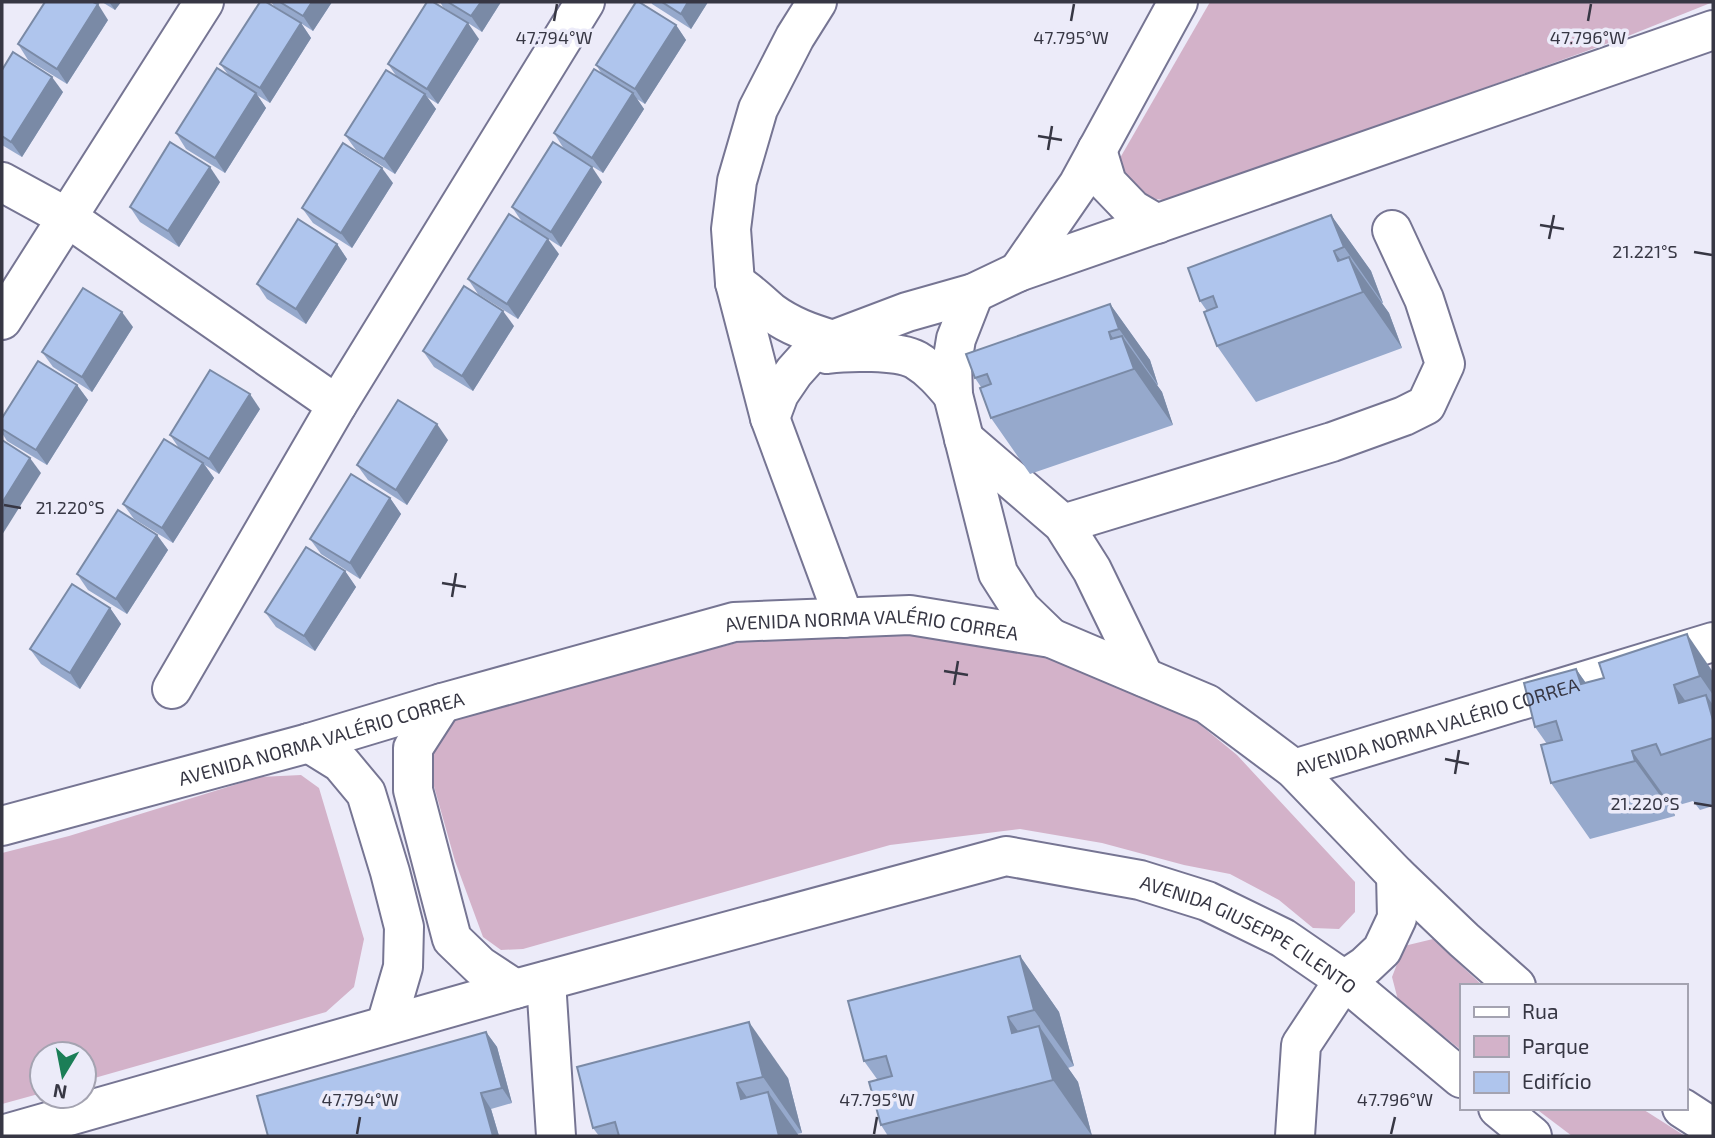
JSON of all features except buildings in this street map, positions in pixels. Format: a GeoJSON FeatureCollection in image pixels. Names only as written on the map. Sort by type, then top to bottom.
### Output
{"type":"FeatureCollection","features":[{"type":"Feature","properties":{"kind":"street"},"geometry":{"type":"LineString","coordinates":[[2,320],[204,2]]}},
{"type":"Feature","properties":{"kind":"street"},"geometry":{"type":"LineString","coordinates":[[172,689],[337,405],[584,2]]}},
{"type":"Feature","properties":{"kind":"street"},"geometry":{"type":"LineString","coordinates":[[817,2],[795,37],[758,109],[737,181],[731,229],[736,283],[770,418],[844,618]]}},
{"type":"Feature","properties":{"kind":"street"},"geometry":{"type":"LineString","coordinates":[[1018,272],[1078,185],[1178,2]]}},
{"type":"Feature","properties":{"kind":"street"},"geometry":{"type":"LineString","coordinates":[[770,418],[779,394],[819,349],[907,312],[974,293],[1018,272],[1713,30]]}},
{"type":"Feature","properties":{"kind":"street"},"geometry":{"type":"LineString","coordinates":[[1097,150],[1107,183],[1133,210],[1157,224]]}},
{"type":"Feature","properties":{"kind":"street"},"geometry":{"type":"LineString","coordinates":[[2,182],[68,218],[337,405]]}},
{"type":"Feature","properties":{"kind":"street"},"geometry":{"type":"LineString","coordinates":[[1063,524],[1332,442],[1404,416],[1426,405],[1444,365],[1424,299],[1392,230]]}},
{"type":"Feature","properties":{"kind":"street"},"geometry":{"type":"LineString","coordinates":[[736,283],[751,292],[770,311],[800,330],[819,349],[832,354],[874,352],[914,359],[938,377],[953,395]]}},
{"type":"Feature","properties":{"kind":"street"},"geometry":{"type":"LineString","coordinates":[[974,293],[956,339],[952,363],[953,395],[998,573],[1021,608],[1051,638]]}},
{"type":"Feature","properties":{"kind":"street"},"geometry":{"type":"LineString","coordinates":[[964,439],[1063,524],[1092,570],[1144,677]]}},
{"type":"Feature","properties":{"kind":"street","name":"AVENIDA NORMA VALÉRIO CORREA"},"geometry":{"type":"LineString","coordinates":[[2,826],[309,743],[734,622],[909,615],[1051,638],[1207,704],[1294,769],[1713,642]]}},
{"type":"Feature","properties":{"kind":"street"},"geometry":{"type":"LineString","coordinates":[[442,703],[414,748],[413,790],[452,939],[480,967],[531,985]]}},
{"type":"Feature","properties":{"kind":"street"},"geometry":{"type":"LineString","coordinates":[[309,743],[341,763],[366,793],[393,883],[404,927],[403,967],[386,1026]]}},
{"type":"Feature","properties":{"kind":"street"},"geometry":{"type":"LineString","coordinates":[[1294,769],[1396,875],[1514,984]]}},
{"type":"Feature","properties":{"kind":"street","name":"AVENIDA GIUSEPPE CILENTO"},"geometry":{"type":"LineString","coordinates":[[531,985],[1006,856],[1140,880],[1207,901],[1283,938],[1344,980],[1460,1076]]}},
{"type":"Feature","properties":{"kind":"street"},"geometry":{"type":"LineString","coordinates":[[1295,1136],[1301,1045],[1344,980],[1382,950],[1397,918],[1396,875]]}},
{"type":"Feature","properties":{"kind":"street"},"geometry":{"type":"LineString","coordinates":[[2,1135],[531,985]]}},
{"type":"Feature","properties":{"kind":"street"},"geometry":{"type":"LineString","coordinates":[[531,985],[556,1136]]}},
{"type":"Feature","properties":{"kind":"street"},"geometry":{"type":"LineString","coordinates":[[1500,1110],[1532,1136]]}},
{"type":"Feature","properties":{"kind":"street"},"geometry":{"type":"LineString","coordinates":[[1685,1110],[1713,1128]]}},
{"type":"Feature","properties":{"kind":"green space"},"geometry":{"type":"Polygon","coordinates":[[[1210,2],[1713,2],[1628,36],[1173,201],[1151,198],[1136,192],[1131,186],[1120,158],[1210,2]]]}},
{"type":"Feature","properties":{"kind":"green space"},"geometry":{"type":"Polygon","coordinates":[[[938,632],[1028,649],[1192,718],[1237,755],[1355,882],[1355,912],[1339,929],[1313,928],[1279,900],[1230,874],[1102,843],[1020,829],[890,845],[523,949],[501,950],[483,937],[455,861],[426,758],[456,715],[744,641],[843,633],[938,632]]]}},
{"type":"Feature","properties":{"kind":"green space"},"geometry":{"type":"Polygon","coordinates":[[[301,775],[319,788],[364,939],[354,987],[326,1012],[98,1077],[98,1040],[28,1040],[28,1097],[2,1104],[2,853],[69,836],[260,777],[301,775]]]}},
{"type":"Feature","properties":{"kind":"green space"},"geometry":{"type":"Polygon","coordinates":[[[1433,939],[1481,984],[1460,984],[1460,1049],[1398,1000],[1392,977],[1404,946],[1433,939]]]}},
{"type":"Feature","properties":{"kind":"green space"},"geometry":{"type":"Polygon","coordinates":[[[1538,1110],[1644,1110],[1685,1136],[1572,1136],[1538,1110]]]}}]}
